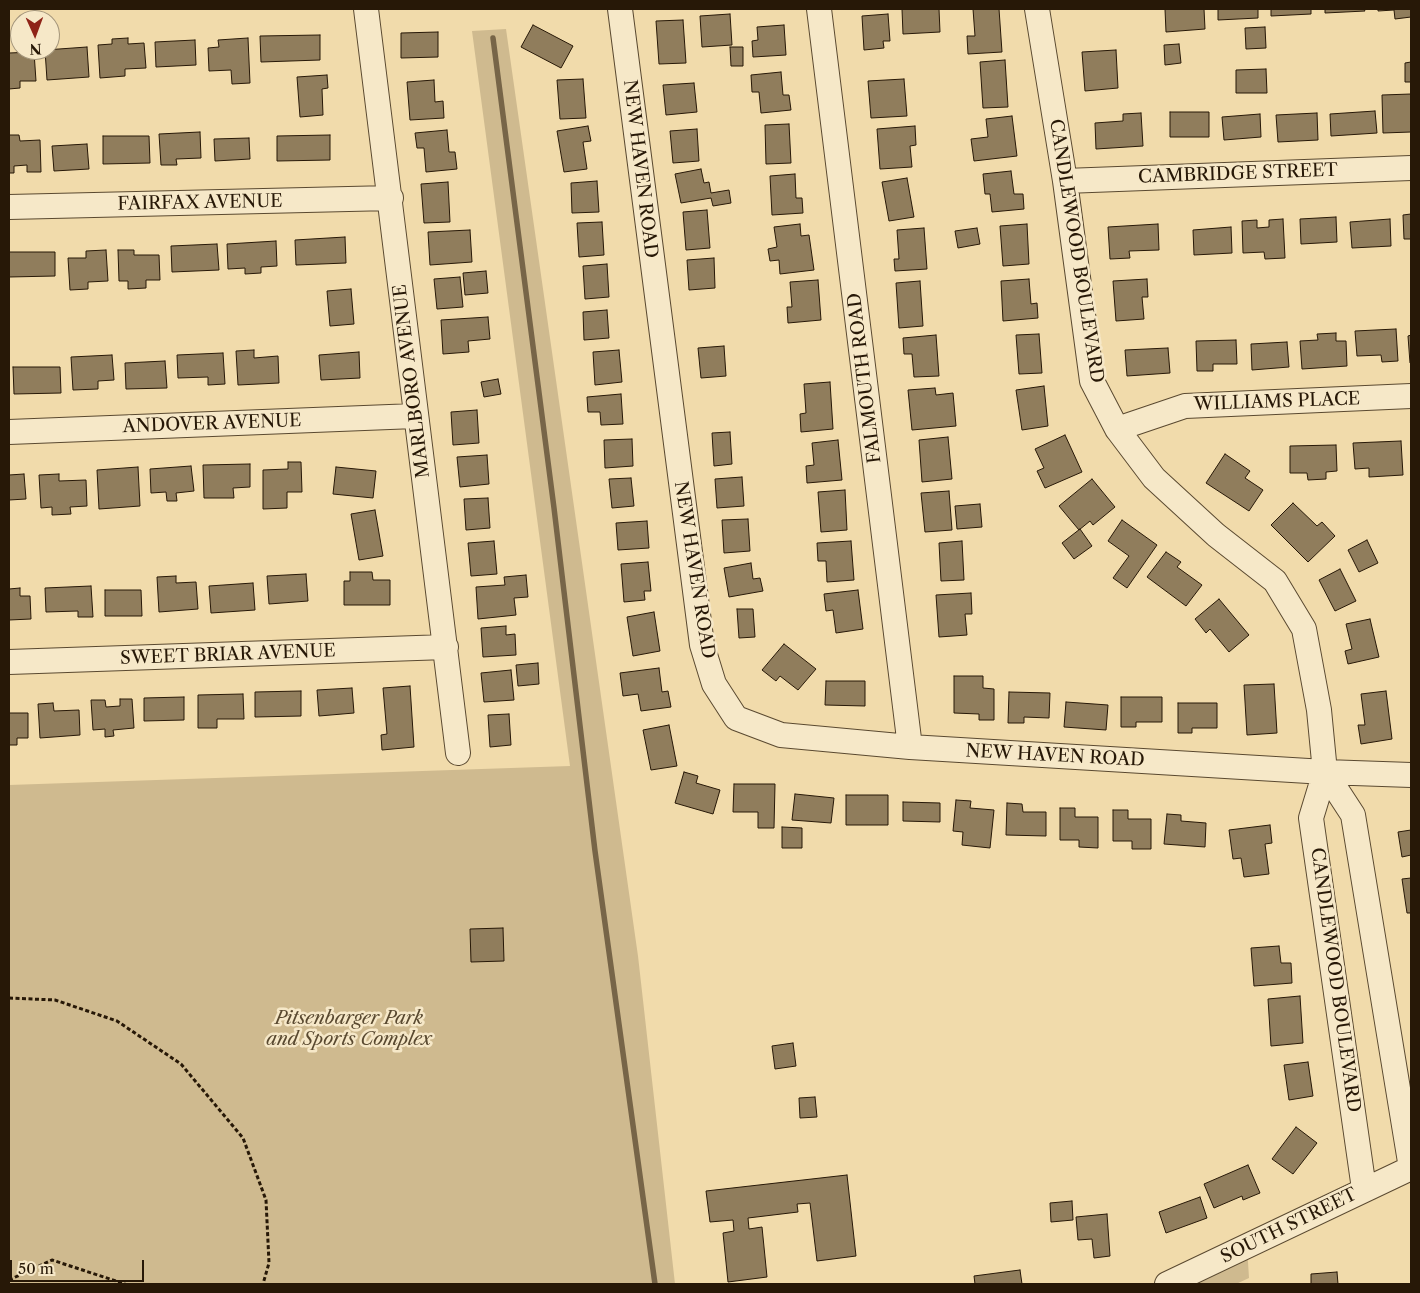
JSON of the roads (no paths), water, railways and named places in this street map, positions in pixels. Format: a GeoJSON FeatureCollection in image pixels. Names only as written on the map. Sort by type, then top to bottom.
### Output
{"type":"FeatureCollection","features":[{"type":"Feature","properties":{"kind":"street","name":"MARLBORO AVENUE"},"geometry":{"type":"LineString","coordinates":[[366,9],[391,198],[415,416],[446,647],[458,753]]}},
{"type":"Feature","properties":{"kind":"street","name":"NEW HAVEN ROAD"},"geometry":{"type":"LineString","coordinates":[[620,9],[702,645],[714,684],[736,718],[781,735],[910,747],[1325,772],[1411,775]]}},
{"type":"Feature","properties":{"kind":"street","name":"FALMOUTH ROAD"},"geometry":{"type":"LineString","coordinates":[[820,9],[910,747]]}},
{"type":"Feature","properties":{"kind":"street","name":"CANDLEWOOD BOULEVARD"},"geometry":{"type":"LineString","coordinates":[[1038,9],[1065,181],[1092,381],[1117,429],[1154,478],[1216,535],[1275,581],[1304,629],[1319,710],[1325,772],[1312,818],[1364,1189]]}},
{"type":"Feature","properties":{"kind":"street","name":"CAMBRIDGE STREET"},"geometry":{"type":"LineString","coordinates":[[1065,181],[1411,168]]}},
{"type":"Feature","properties":{"kind":"street","name":"FAIRFAX AVENUE"},"geometry":{"type":"LineString","coordinates":[[9,207],[391,198]]}},
{"type":"Feature","properties":{"kind":"street","name":"WILLIAMS PLACE"},"geometry":{"type":"LineString","coordinates":[[1117,429],[1185,406],[1411,396]]}},
{"type":"Feature","properties":{"kind":"street","name":"ANDOVER AVENUE"},"geometry":{"type":"LineString","coordinates":[[9,432],[415,416]]}},
{"type":"Feature","properties":{"kind":"street","name":"SWEET BRIAR AVENUE"},"geometry":{"type":"LineString","coordinates":[[9,662],[446,647]]}},
{"type":"Feature","properties":{"kind":"street","name":"CANDLEWOOD BOULEVARD"},"geometry":{"type":"LineString","coordinates":[[1325,772],[1353,815],[1411,1168]]}},
{"type":"Feature","properties":{"kind":"street","name":"SOUTH STREET"},"geometry":{"type":"LineString","coordinates":[[1167,1284],[1411,1168]]}},
{"type":"Feature","properties":{"kind":"waterway"},"geometry":{"type":"LineString","coordinates":[[493,38],[554,508],[595,851],[655,1284]]}},
{"type":"Feature","properties":{"kind":"park label","name":"Pitsenbarger Park and Sports Complex"},"geometry":{"type":"Point","coordinates":[349,1029]}}]}
